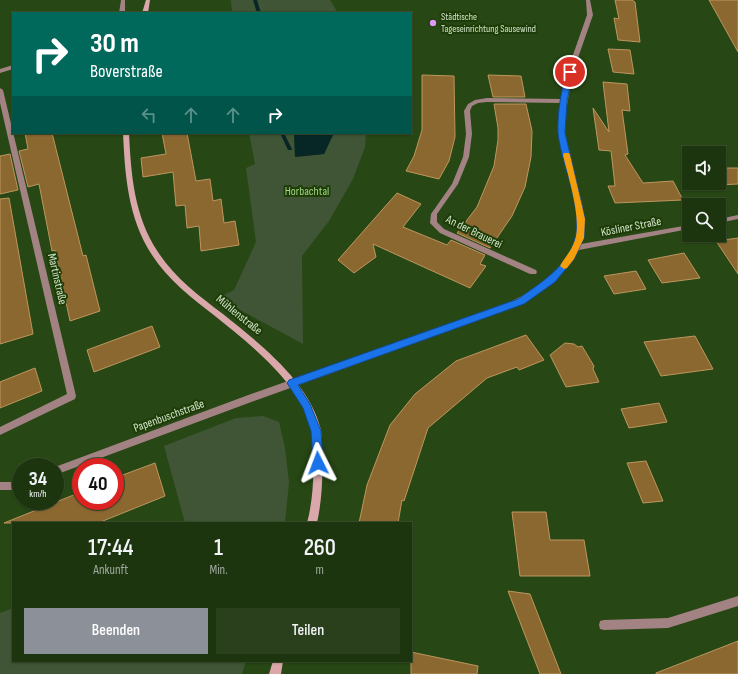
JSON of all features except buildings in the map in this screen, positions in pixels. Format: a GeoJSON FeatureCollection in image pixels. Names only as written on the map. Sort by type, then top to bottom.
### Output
{"type":"FeatureCollection","features":[{"type":"Feature","properties":{"kind":"street"},"geometry":{"type":"LineString","coordinates":[[122,12],[123,0]]}},
{"type":"Feature","properties":{"kind":"street"},"geometry":{"type":"LineString","coordinates":[[144,12],[148,0]]}},
{"type":"Feature","properties":{"kind":"street","name":"Papenbuschstraße"},"geometry":{"type":"LineString","coordinates":[[64,468],[292,383],[521,301],[552,280],[563,268],[576,248],[580,238],[581,219],[562,133],[563,101],[570,72],[590,15],[588,0]]}},
{"type":"Feature","properties":{"kind":"street"},"geometry":{"type":"LineString","coordinates":[[0,71],[12,67]]}},
{"type":"Feature","properties":{"kind":"street","name":"Martinstraße"},"geometry":{"type":"LineString","coordinates":[[0,90],[72,396],[0,431]]}},
{"type":"Feature","properties":{"kind":"street","name":"An der Brauerei"},"geometry":{"type":"LineString","coordinates":[[534,272],[442,231],[433,223],[434,214],[455,184],[466,157],[469,134],[467,111],[470,105],[477,101],[487,100],[563,101]]}},
{"type":"Feature","properties":{"kind":"street","name":"Mühlenstraße"},"geometry":{"type":"LineString","coordinates":[[126,134],[128,174],[132,200],[143,230],[155,253],[182,286],[262,351],[292,383],[307,406],[316,431],[318,474],[312,522]]}},
{"type":"Feature","properties":{"kind":"street"},"geometry":{"type":"LineString","coordinates":[[726,220],[738,217]]}},
{"type":"Feature","properties":{"kind":"street","name":"Kösliner Straße"},"geometry":{"type":"LineString","coordinates":[[576,248],[682,228]]}},
{"type":"Feature","properties":{"kind":"street"},"geometry":{"type":"LineString","coordinates":[[0,486],[12,486]]}},
{"type":"Feature","properties":{"kind":"street"},"geometry":{"type":"LineString","coordinates":[[604,625],[668,623],[738,602]]}},
{"type":"Feature","properties":{"kind":"street"},"geometry":{"type":"LineString","coordinates":[[275,674],[278,662]]}},
{"type":"Feature","properties":{"kind":"green space"},"geometry":{"type":"Polygon","coordinates":[[[231,0],[330,0],[337,12],[232,12],[231,0]]]}},
{"type":"Feature","properties":{"kind":"green space","name":"Horbachtal"},"geometry":{"type":"Polygon","coordinates":[[[249,134],[294,134],[295,157],[324,154],[334,134],[366,134],[365,147],[353,179],[329,221],[302,256],[303,344],[218,298],[234,290],[256,242],[246,168],[255,164],[249,134]]]}},
{"type":"Feature","properties":{"kind":"green space"},"geometry":{"type":"Polygon","coordinates":[[[263,416],[279,422],[285,448],[289,482],[285,522],[185,522],[164,446],[236,418],[263,416]]]}},
{"type":"Feature","properties":{"kind":"green space"},"geometry":{"type":"Polygon","coordinates":[[[12,608],[12,662],[246,662],[242,674],[0,674],[0,613],[12,608]]]}},
{"type":"Feature","properties":{"kind":"water"},"geometry":{"type":"Polygon","coordinates":[[[294,134],[334,134],[324,154],[295,157],[294,134]]]}},
{"type":"Feature","properties":{"kind":"waterway"},"geometry":{"type":"LineString","coordinates":[[255,0],[259,12]]}},
{"type":"Feature","properties":{"kind":"waterway"},"geometry":{"type":"LineString","coordinates":[[282,134],[290,149]]}},
{"type":"Feature","properties":{"kind":"slow traffic"},"geometry":{"type":"LineString","coordinates":[[564,266],[572,257],[580,238],[581,229],[580,208],[567,155]]}},
{"type":"Feature","properties":{"kind":"place","name":"Städtische Tageseinrichtung Sausewind"},"geometry":{"type":"Point","coordinates":[433,23]}},
{"type":"Feature","properties":{"kind":"route"},"geometry":{"type":"LineString","coordinates":[[318,463],[316,431],[307,406],[292,383],[521,301],[552,280],[572,257],[580,238],[581,219],[580,208],[571,176],[562,133],[563,101],[570,72]]}}]}
